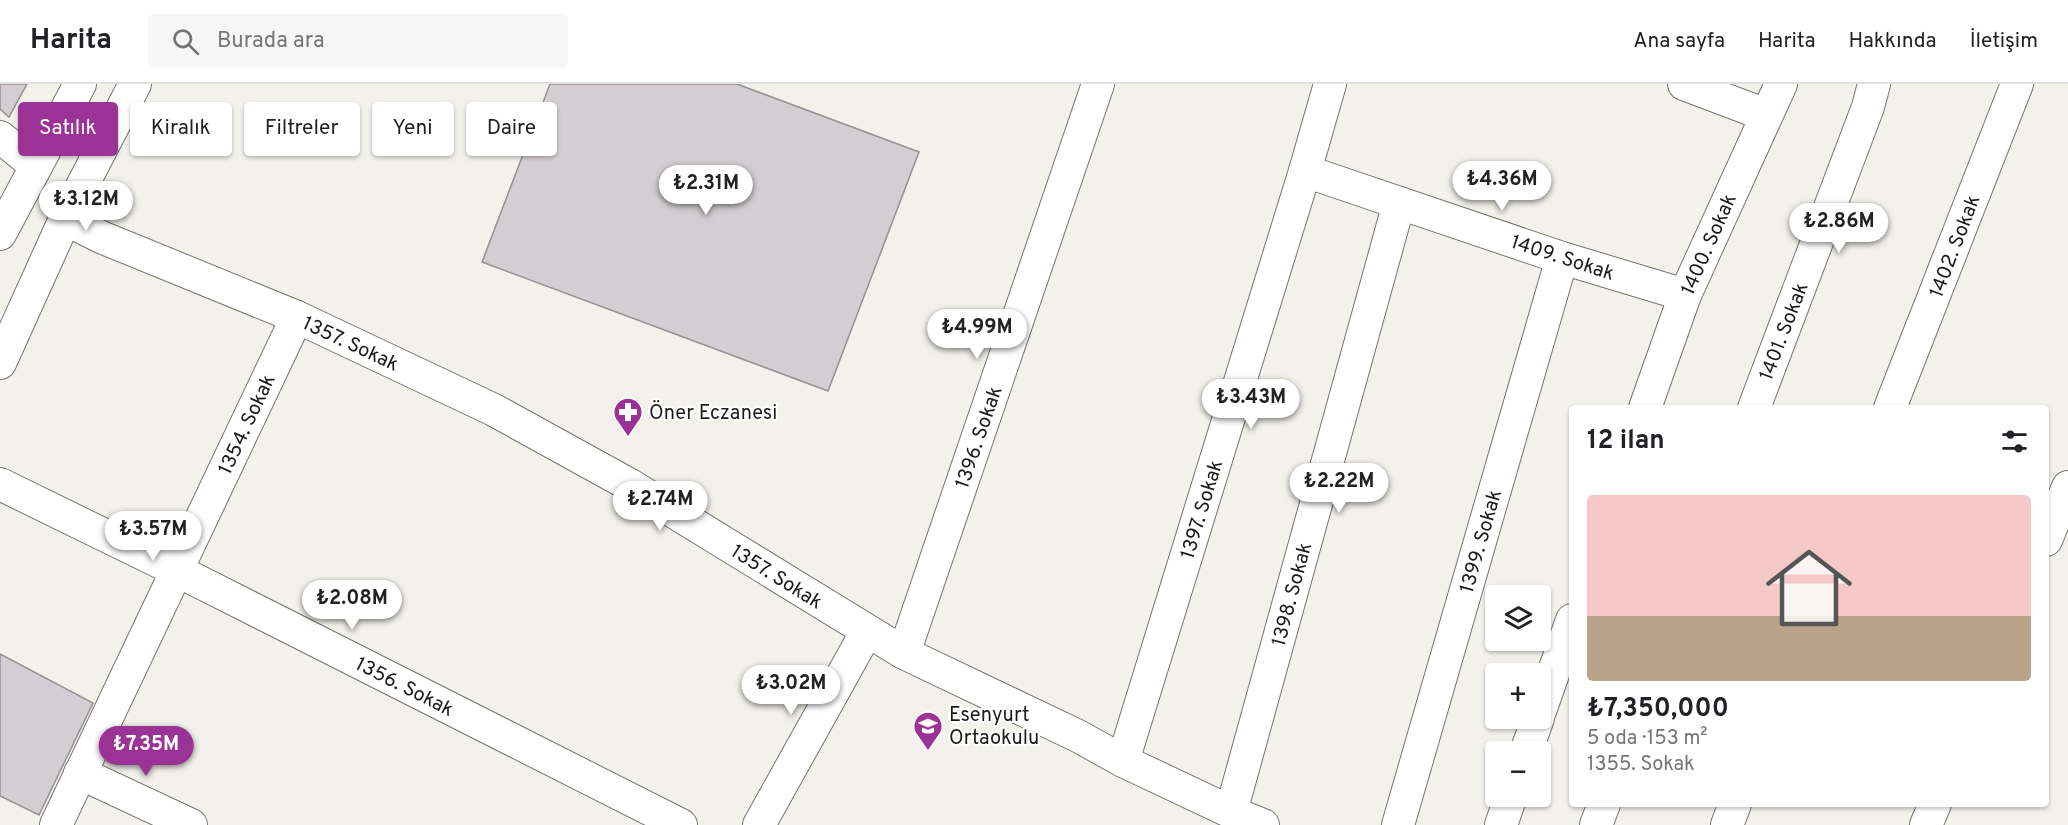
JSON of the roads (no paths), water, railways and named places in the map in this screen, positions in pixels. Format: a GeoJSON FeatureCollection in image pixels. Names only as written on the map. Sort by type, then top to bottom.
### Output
{"type":"FeatureCollection","features":[{"type":"Feature","properties":{"kind":"street"},"geometry":{"type":"LineString","coordinates":[[0,234],[80,84]]}},
{"type":"Feature","properties":{"kind":"street"},"geometry":{"type":"LineString","coordinates":[[0,363],[65,219],[135,84]]}},
{"type":"Feature","properties":{"kind":"street","name":"1396. Sokak"},"geometry":{"type":"LineString","coordinates":[[904,653],[1098,84]]}},
{"type":"Feature","properties":{"kind":"street","name":"1397. Sokak"},"geometry":{"type":"LineString","coordinates":[[1123,761],[1330,84]]}},
{"type":"Feature","properties":{"kind":"street"},"geometry":{"type":"LineString","coordinates":[[1684,84],[1766,115]]}},
{"type":"Feature","properties":{"kind":"street","name":"1400. Sokak"},"geometry":{"type":"LineString","coordinates":[[1647,405],[1685,295],[1781,84]]}},
{"type":"Feature","properties":{"kind":"street","name":"1401. Sokak"},"geometry":{"type":"LineString","coordinates":[[1755,405],[1868,107],[1874,84]]}},
{"type":"Feature","properties":{"kind":"street","name":"1402. Sokak"},"geometry":{"type":"LineString","coordinates":[[1891,405],[2017,84]]}},
{"type":"Feature","properties":{"kind":"street"},"geometry":{"type":"LineString","coordinates":[[0,137],[36,166]]}},
{"type":"Feature","properties":{"kind":"street","name":"1409. Sokak"},"geometry":{"type":"LineString","coordinates":[[1305,171],[1562,258],[1685,295]]}},
{"type":"Feature","properties":{"kind":"street","name":"1398. Sokak"},"geometry":{"type":"LineString","coordinates":[[1231,812],[1399,203]]}},
{"type":"Feature","properties":{"kind":"street","name":"1357. Sokak"},"geometry":{"type":"LineString","coordinates":[[65,219],[101,237],[297,317],[494,410],[630,485],[904,653],[1078,736],[1123,761],[1263,825]]}},
{"type":"Feature","properties":{"kind":"street","name":"1399. Sokak"},"geometry":{"type":"LineString","coordinates":[[1398,825],[1562,258]]}},
{"type":"Feature","properties":{"kind":"street","name":"1354. Sokak"},"geometry":{"type":"LineString","coordinates":[[56,825],[297,317]]}},
{"type":"Feature","properties":{"kind":"street","name":"1356. Sokak"},"geometry":{"type":"LineString","coordinates":[[0,484],[176,570],[681,825]]}},
{"type":"Feature","properties":{"kind":"street"},"geometry":{"type":"LineString","coordinates":[[2049,533],[2068,488]]}},
{"type":"Feature","properties":{"kind":"street"},"geometry":{"type":"LineString","coordinates":[[1551,680],[1569,629]]}},
{"type":"Feature","properties":{"kind":"street"},"geometry":{"type":"LineString","coordinates":[[759,825],[867,630]]}},
{"type":"Feature","properties":{"kind":"street"},"geometry":{"type":"LineString","coordinates":[[80,773],[191,825]]}},
{"type":"Feature","properties":{"kind":"street"},"geometry":{"type":"LineString","coordinates":[[1501,825],[1507,807]]}},
{"type":"Feature","properties":{"kind":"street"},"geometry":{"type":"LineString","coordinates":[[1596,825],[1603,807]]}},
{"type":"Feature","properties":{"kind":"street"},"geometry":{"type":"LineString","coordinates":[[1727,825],[1734,807]]}},
{"type":"Feature","properties":{"kind":"street"},"geometry":{"type":"LineString","coordinates":[[1926,825],[1934,807]]}},
{"type":"Feature","properties":{"kind":"place","name":"Öner Eczanesi"},"geometry":{"type":"Point","coordinates":[628,438]}},
{"type":"Feature","properties":{"kind":"place","name":"Esenyurt Ortaokulu"},"geometry":{"type":"Point","coordinates":[928,752]}}]}
